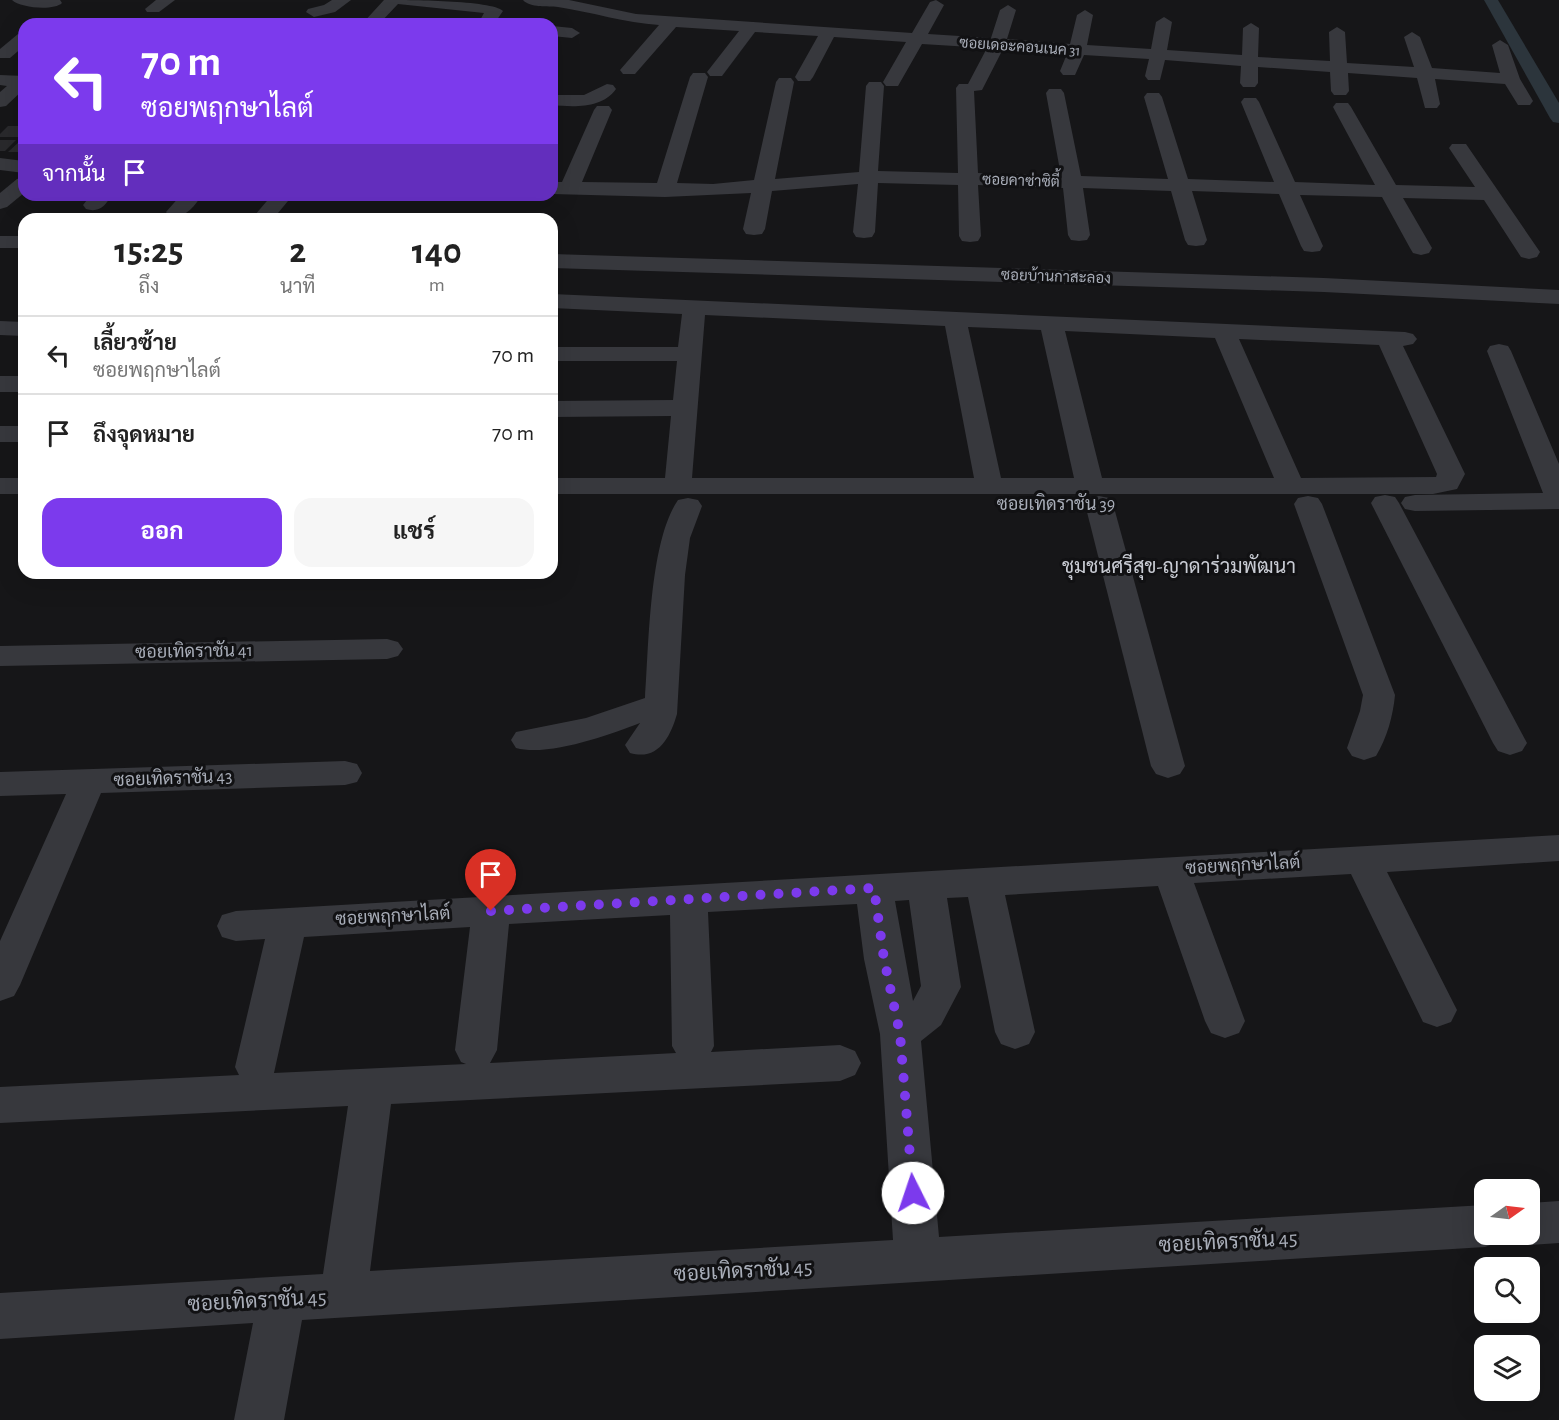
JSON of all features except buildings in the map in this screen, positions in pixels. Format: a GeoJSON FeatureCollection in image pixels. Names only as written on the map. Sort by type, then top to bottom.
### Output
{"type":"FeatureCollection","features":[{"type":"Feature","properties":{"kind":"street"},"geometry":{"type":"LineString","coordinates":[[20,0],[54,3]]}},
{"type":"Feature","properties":{"kind":"street"},"geometry":{"type":"LineString","coordinates":[[314,12],[328,9],[343,0]]}},
{"type":"Feature","properties":{"kind":"street"},"geometry":{"type":"LineString","coordinates":[[376,18],[393,0]]}},
{"type":"Feature","properties":{"kind":"street"},"geometry":{"type":"LineString","coordinates":[[400,0],[495,11],[488,18]]}},
{"type":"Feature","properties":{"kind":"street","name":"ซอยเดอะคอนเนค 31"},"geometry":{"type":"LineString","coordinates":[[531,0],[593,5],[636,20],[1511,78]]}},
{"type":"Feature","properties":{"kind":"street"},"geometry":{"type":"LineString","coordinates":[[864,232],[867,177],[884,84],[917,39],[936,5]]}},
{"type":"Feature","properties":{"kind":"street"},"geometry":{"type":"LineString","coordinates":[[970,236],[967,179],[970,87],[997,45],[1008,10]]}},
{"type":"Feature","properties":{"kind":"street"},"geometry":{"type":"LineString","coordinates":[[1079,236],[1058,91],[1077,51],[1085,15]]}},
{"type":"Feature","properties":{"kind":"street"},"geometry":{"type":"LineString","coordinates":[[629,70],[670,22]]}},
{"type":"Feature","properties":{"kind":"street"},"geometry":{"type":"LineString","coordinates":[[1164,22],[1157,56],[1153,95],[1196,240]]}},
{"type":"Feature","properties":{"kind":"street"},"geometry":{"type":"LineString","coordinates":[[665,191],[708,74],[750,27]]}},
{"type":"Feature","properties":{"kind":"street"},"geometry":{"type":"LineString","coordinates":[[1251,28],[1250,100],[1312,246]]}},
{"type":"Feature","properties":{"kind":"street"},"geometry":{"type":"LineString","coordinates":[[558,32],[572,33]]}},
{"type":"Feature","properties":{"kind":"street"},"geometry":{"type":"LineString","coordinates":[[1337,32],[1342,104],[1421,248]]}},
{"type":"Feature","properties":{"kind":"street"},"geometry":{"type":"LineString","coordinates":[[804,77],[828,33]]}},
{"type":"Feature","properties":{"kind":"street"},"geometry":{"type":"LineString","coordinates":[[0,37],[18,38]]}},
{"type":"Feature","properties":{"kind":"street"},"geometry":{"type":"LineString","coordinates":[[1412,37],[1425,74],[1431,104]]}},
{"type":"Feature","properties":{"kind":"street"},"geometry":{"type":"LineString","coordinates":[[1500,45],[1511,78],[1524,101]]}},
{"type":"Feature","properties":{"kind":"street"},"geometry":{"type":"LineString","coordinates":[[7,60],[18,46]]}},
{"type":"Feature","properties":{"kind":"street"},"geometry":{"type":"LineString","coordinates":[[0,80],[18,81]]}},
{"type":"Feature","properties":{"kind":"street"},"geometry":{"type":"LineString","coordinates":[[754,229],[784,82]]}},
{"type":"Feature","properties":{"kind":"street"},"geometry":{"type":"LineString","coordinates":[[0,102],[18,85]]}},
{"type":"Feature","properties":{"kind":"street"},"geometry":{"type":"LineString","coordinates":[[558,100],[585,101],[598,97],[607,89]]}},
{"type":"Feature","properties":{"kind":"street"},"geometry":{"type":"LineString","coordinates":[[560,188],[603,110]]}},
{"type":"Feature","properties":{"kind":"street"},"geometry":{"type":"LineString","coordinates":[[1459,148],[1529,252]]}},
{"type":"Feature","properties":{"kind":"street"},"geometry":{"type":"LineString","coordinates":[[0,164],[18,166]]}},
{"type":"Feature","properties":{"kind":"street","name":"ซอยคาซ่าซิตี้"},"geometry":{"type":"LineString","coordinates":[[560,188],[665,191],[764,187],[867,177],[1490,194]]}},
{"type":"Feature","properties":{"kind":"street"},"geometry":{"type":"LineString","coordinates":[[0,203],[18,188]]}},
{"type":"Feature","properties":{"kind":"street"},"geometry":{"type":"LineString","coordinates":[[176,212],[186,201]]}},
{"type":"Feature","properties":{"kind":"street"},"geometry":{"type":"LineString","coordinates":[[267,213],[278,201]]}},
{"type":"Feature","properties":{"kind":"street"},"geometry":{"type":"LineString","coordinates":[[0,242],[18,242]]}},
{"type":"Feature","properties":{"kind":"street","name":"ซอยบ้านกาสะลอง"},"geometry":{"type":"LineString","coordinates":[[558,261],[1300,285],[1559,297]]}},
{"type":"Feature","properties":{"kind":"street"},"geometry":{"type":"LineString","coordinates":[[558,306],[585,329],[689,354]]}},
{"type":"Feature","properties":{"kind":"street"},"geometry":{"type":"LineString","coordinates":[[642,745],[656,727],[661,704],[670,575],[683,496],[684,408],[694,306]]}},
{"type":"Feature","properties":{"kind":"street"},"geometry":{"type":"LineString","coordinates":[[558,349],[585,329],[694,306],[1396,339],[1451,474],[1447,483],[1433,486],[1299,495]]}},
{"type":"Feature","properties":{"kind":"street"},"geometry":{"type":"LineString","coordinates":[[955,319],[989,486]]}},
{"type":"Feature","properties":{"kind":"street"},"geometry":{"type":"LineString","coordinates":[[1051,323],[1168,766]]}},
{"type":"Feature","properties":{"kind":"street"},"geometry":{"type":"LineString","coordinates":[[0,328],[18,329]]}},
{"type":"Feature","properties":{"kind":"street"},"geometry":{"type":"LineString","coordinates":[[1224,332],[1299,495],[1379,695],[1377,711],[1364,748]]}},
{"type":"Feature","properties":{"kind":"street"},"geometry":{"type":"LineString","coordinates":[[1499,351],[1559,499]]}},
{"type":"Feature","properties":{"kind":"street"},"geometry":{"type":"LineString","coordinates":[[0,384],[18,384]]}},
{"type":"Feature","properties":{"kind":"street"},"geometry":{"type":"LineString","coordinates":[[558,409],[684,408]]}},
{"type":"Feature","properties":{"kind":"street"},"geometry":{"type":"LineString","coordinates":[[0,434],[18,434]]}},
{"type":"Feature","properties":{"kind":"street"},"geometry":{"type":"LineString","coordinates":[[0,486],[18,486]]}},
{"type":"Feature","properties":{"kind":"street"},"geometry":{"type":"LineString","coordinates":[[558,486],[683,496],[989,486],[1095,495]]}},
{"type":"Feature","properties":{"kind":"street","name":"ซอยเทิดราชัน 39"},"geometry":{"type":"LineString","coordinates":[[558,505],[683,496],[1299,495],[1386,503],[1559,499]]}},
{"type":"Feature","properties":{"kind":"street"},"geometry":{"type":"LineString","coordinates":[[1386,503],[1510,743]]}},
{"type":"Feature","properties":{"kind":"street"},"geometry":{"type":"LineString","coordinates":[[0,507],[18,507]]}},
{"type":"Feature","properties":{"kind":"street","name":"ซอยเทิดราชัน 41"},"geometry":{"type":"LineString","coordinates":[[0,656],[387,649]]}},
{"type":"Feature","properties":{"kind":"street"},"geometry":{"type":"LineString","coordinates":[[528,740],[591,729],[661,704]]}},
{"type":"Feature","properties":{"kind":"street","name":"ซอยเทิดราชัน 43"},"geometry":{"type":"LineString","coordinates":[[0,784],[345,774]]}},
{"type":"Feature","properties":{"kind":"street"},"geometry":{"type":"LineString","coordinates":[[0,985],[89,781]]}},
{"type":"Feature","properties":{"kind":"street","name":"ซอยพฤกษาไลต์"},"geometry":{"type":"LineString","coordinates":[[236,926],[1362,860],[1555,856]]}},
{"type":"Feature","properties":{"kind":"street"},"geometry":{"type":"LineString","coordinates":[[1362,860],[1437,1011]]}},
{"type":"Feature","properties":{"kind":"street"},"geometry":{"type":"LineString","coordinates":[[1172,871],[1225,1022]]}},
{"type":"Feature","properties":{"kind":"street"},"geometry":{"type":"LineString","coordinates":[[984,882],[1014,1032]]}},
{"type":"Feature","properties":{"kind":"street"},"geometry":{"type":"LineString","coordinates":[[900,1034],[927,1013],[940,987],[926,885]]}},
{"type":"Feature","properties":{"kind":"street"},"geometry":{"type":"LineString","coordinates":[[874,888],[884,959],[900,1034],[918,1261]]}},
{"type":"Feature","properties":{"kind":"street"},"geometry":{"type":"LineString","coordinates":[[689,899],[693,1046]]}},
{"type":"Feature","properties":{"kind":"street"},"geometry":{"type":"LineString","coordinates":[[476,1050],[491,911]]}},
{"type":"Feature","properties":{"kind":"street"},"geometry":{"type":"LineString","coordinates":[[256,1067],[288,923]]}},
{"type":"Feature","properties":{"kind":"street"},"geometry":{"type":"LineString","coordinates":[[0,1105],[840,1063]]}},
{"type":"Feature","properties":{"kind":"street"},"geometry":{"type":"LineString","coordinates":[[343,1296],[372,1086]]}},
{"type":"Feature","properties":{"kind":"street"},"geometry":{"type":"LineString","coordinates":[[1540,1223],[1559,1222]]}},
{"type":"Feature","properties":{"kind":"street","name":"ซอยเทิดราชัน 45"},"geometry":{"type":"LineString","coordinates":[[0,1316],[1474,1227]]}},
{"type":"Feature","properties":{"kind":"street"},"geometry":{"type":"LineString","coordinates":[[259,1420],[282,1299]]}},
{"type":"Feature","properties":{"kind":"waterway"},"geometry":{"type":"LineString","coordinates":[[1491,0],[1559,118]]}},
{"type":"Feature","properties":{"kind":"district","name":"ชุมชนศรีสุข-ญาดาร่วมพัฒนา"},"geometry":{"type":"Point","coordinates":[1179,567]}},
{"type":"Feature","properties":{"kind":"route"},"geometry":{"type":"LineString","coordinates":[[491,911],[874,888],[884,959],[900,1034],[913,1193]]}}]}
